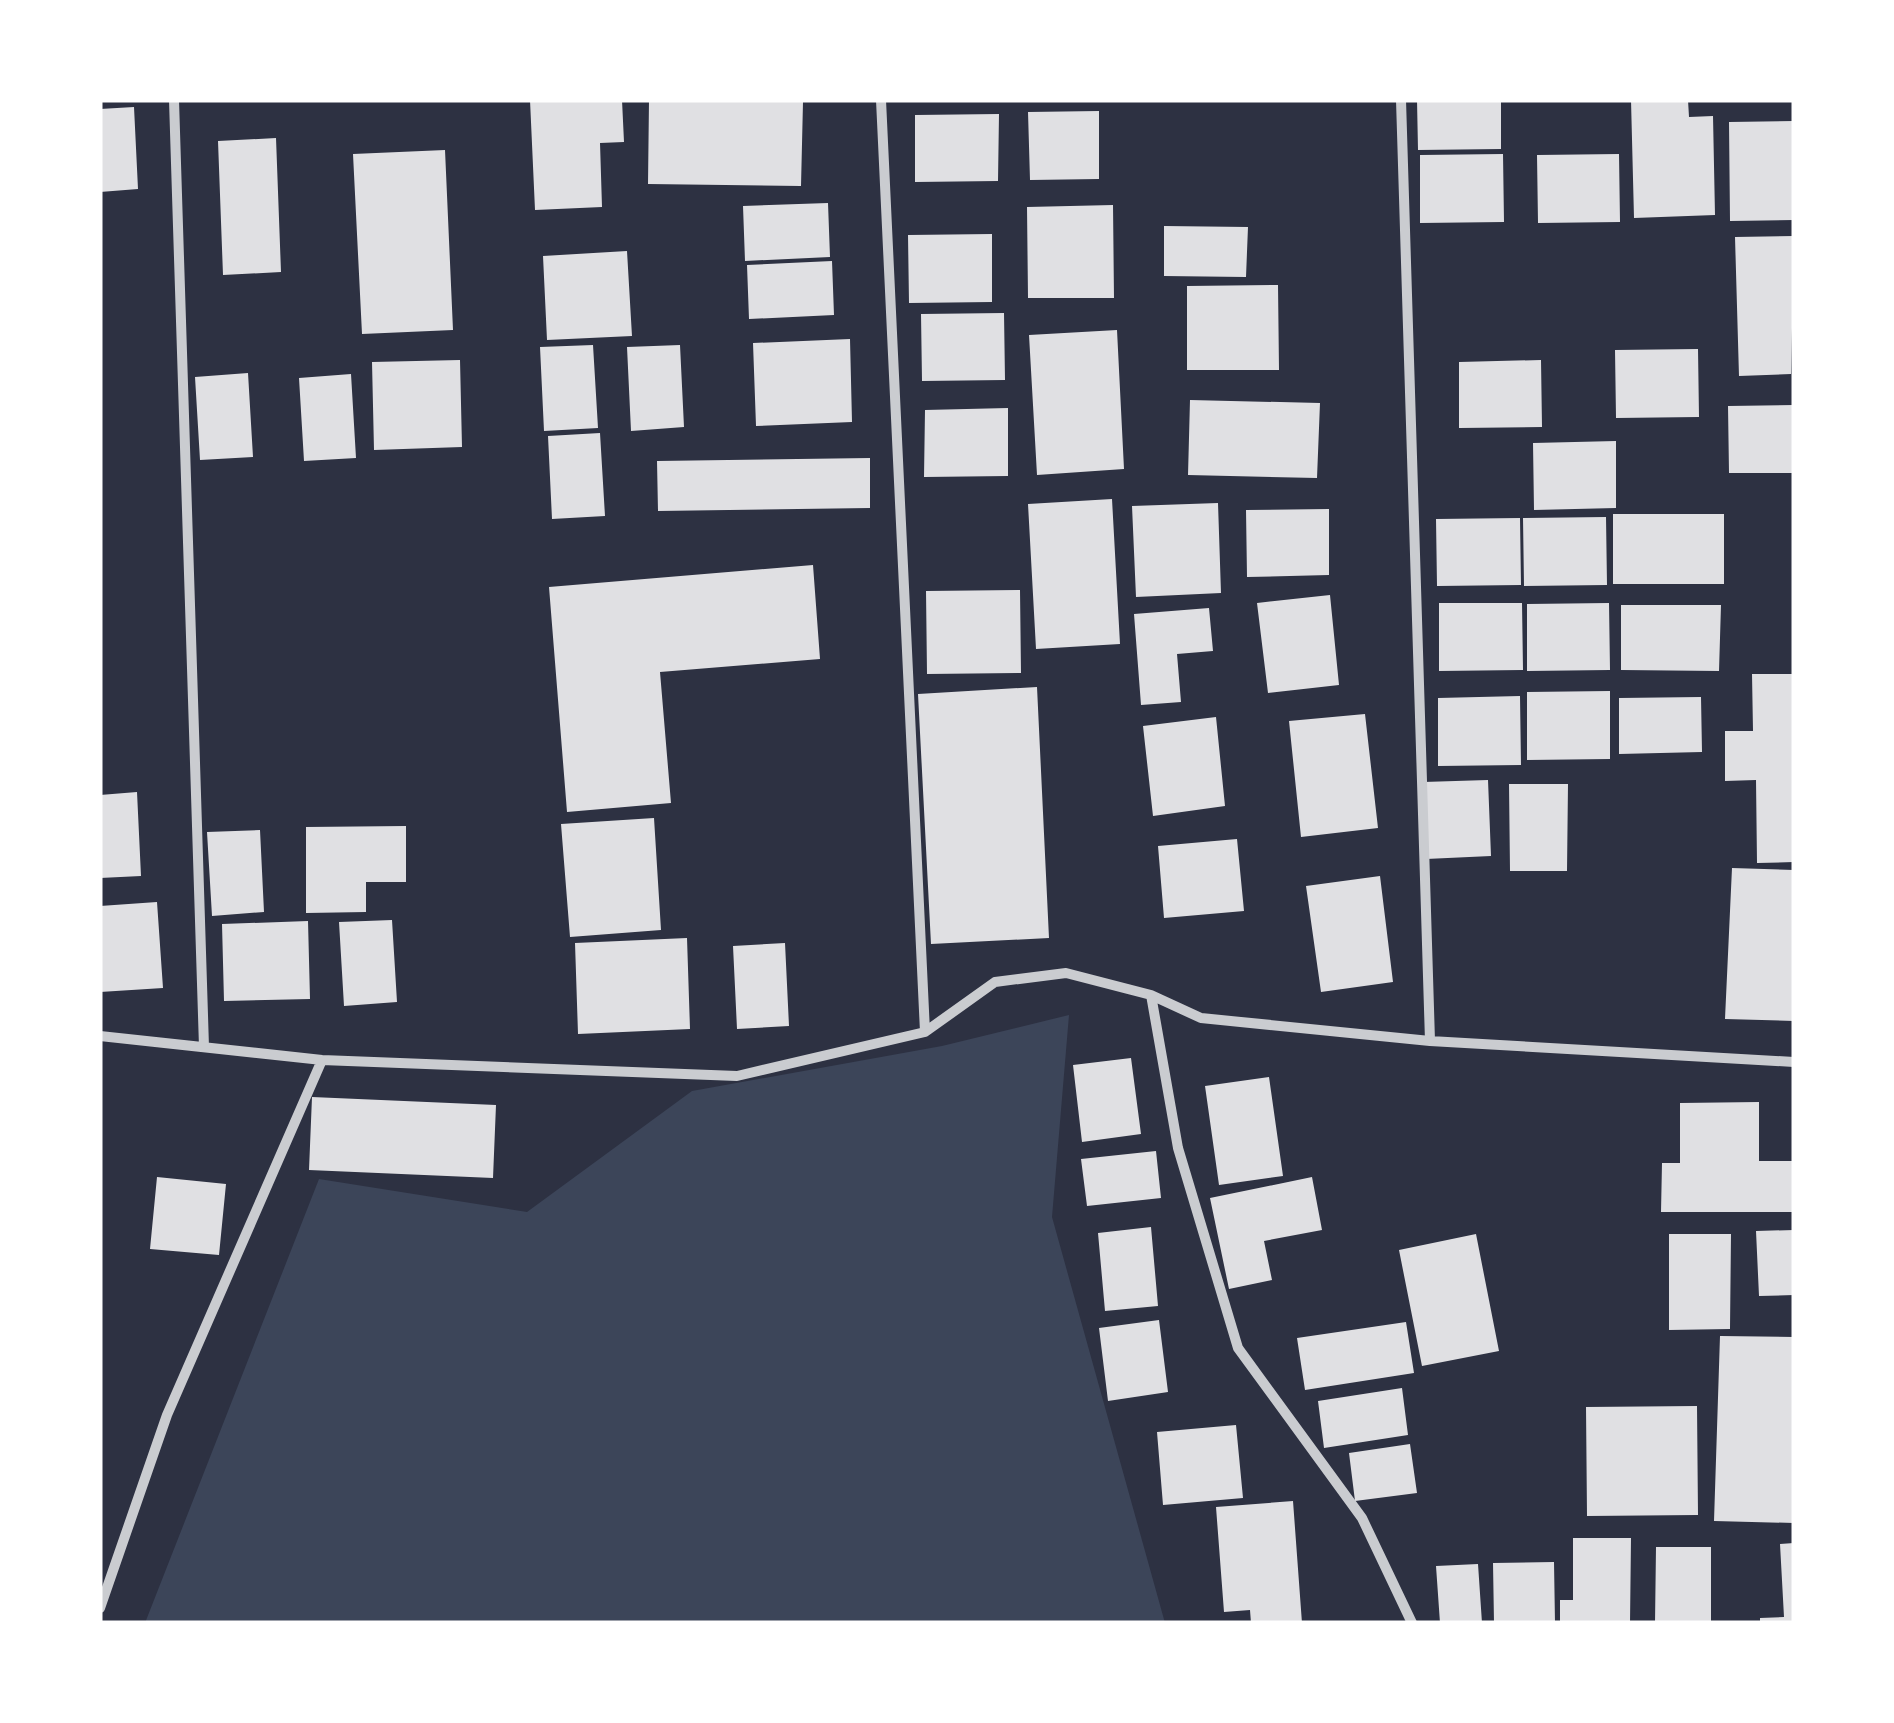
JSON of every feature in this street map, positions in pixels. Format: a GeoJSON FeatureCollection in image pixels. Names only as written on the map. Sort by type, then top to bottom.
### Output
{"type":"FeatureCollection","features":[{"type":"Feature","properties":{"kind":"street"},"geometry":{"type":"LineString","coordinates":[[174,100],[204,1046]]}},
{"type":"Feature","properties":{"kind":"street"},"geometry":{"type":"LineString","coordinates":[[881,100],[925,1032]]}},
{"type":"Feature","properties":{"kind":"street"},"geometry":{"type":"LineString","coordinates":[[1401,100],[1430,1041]]}},
{"type":"Feature","properties":{"kind":"street"},"geometry":{"type":"LineString","coordinates":[[100,1036],[322,1060],[738,1076],[925,1032],[995,982],[1066,973],[1151,995],[1202,1018],[1430,1041],[1794,1062]]}},
{"type":"Feature","properties":{"kind":"street"},"geometry":{"type":"LineString","coordinates":[[1151,995],[1178,1148],[1238,1348],[1362,1518],[1412,1623]]}},
{"type":"Feature","properties":{"kind":"street"},"geometry":{"type":"LineString","coordinates":[[100,1608],[167,1415],[322,1060]]}},
{"type":"Feature","properties":{"kind":"shaded area"},"geometry":{"type":"Polygon","coordinates":[[[1069,1015],[1052,1217],[1165,1623],[145,1623],[319,1179],[527,1212],[692,1091],[942,1046],[1069,1015]]]}},
{"type":"Feature","properties":{"kind":"building"},"geometry":{"type":"Polygon","coordinates":[[[530,100],[622,100],[624,142],[600,143],[602,207],[535,210],[530,100]]]}},
{"type":"Feature","properties":{"kind":"building"},"geometry":{"type":"Polygon","coordinates":[[[649,100],[803,102],[801,186],[648,184],[649,100]]]}},
{"type":"Feature","properties":{"kind":"building"},"geometry":{"type":"Polygon","coordinates":[[[1417,100],[1501,100],[1501,149],[1418,150],[1417,100]]]}},
{"type":"Feature","properties":{"kind":"building"},"geometry":{"type":"Polygon","coordinates":[[[1631,100],[1688,100],[1689,117],[1713,116],[1715,215],[1634,218],[1631,100]]]}},
{"type":"Feature","properties":{"kind":"building"},"geometry":{"type":"Polygon","coordinates":[[[134,107],[138,189],[100,192],[100,109],[134,107]]]}},
{"type":"Feature","properties":{"kind":"building"},"geometry":{"type":"Polygon","coordinates":[[[1099,111],[1099,179],[1030,180],[1028,112],[1099,111]]]}},
{"type":"Feature","properties":{"kind":"building"},"geometry":{"type":"Polygon","coordinates":[[[999,114],[998,181],[915,182],[915,115],[999,114]]]}},
{"type":"Feature","properties":{"kind":"building"},"geometry":{"type":"Polygon","coordinates":[[[1794,121],[1794,220],[1730,221],[1729,122],[1794,121]]]}},
{"type":"Feature","properties":{"kind":"building"},"geometry":{"type":"Polygon","coordinates":[[[276,138],[281,272],[223,275],[218,141],[276,138]]]}},
{"type":"Feature","properties":{"kind":"building"},"geometry":{"type":"Polygon","coordinates":[[[445,150],[453,330],[362,334],[353,154],[445,150]]]}},
{"type":"Feature","properties":{"kind":"building"},"geometry":{"type":"Polygon","coordinates":[[[1503,154],[1504,222],[1420,223],[1420,155],[1503,154]]]}},
{"type":"Feature","properties":{"kind":"building"},"geometry":{"type":"Polygon","coordinates":[[[1619,154],[1620,222],[1538,223],[1537,155],[1619,154]]]}},
{"type":"Feature","properties":{"kind":"building"},"geometry":{"type":"Polygon","coordinates":[[[828,203],[830,257],[745,261],[743,206],[828,203]]]}},
{"type":"Feature","properties":{"kind":"building"},"geometry":{"type":"Polygon","coordinates":[[[1113,205],[1114,298],[1028,298],[1027,207],[1113,205]]]}},
{"type":"Feature","properties":{"kind":"building"},"geometry":{"type":"Polygon","coordinates":[[[1164,226],[1248,227],[1246,277],[1164,276],[1164,226]]]}},
{"type":"Feature","properties":{"kind":"building"},"geometry":{"type":"Polygon","coordinates":[[[992,234],[992,302],[909,303],[908,235],[992,234]]]}},
{"type":"Feature","properties":{"kind":"building"},"geometry":{"type":"Polygon","coordinates":[[[1794,236],[1791,374],[1739,376],[1735,237],[1794,236]]]}},
{"type":"Feature","properties":{"kind":"building"},"geometry":{"type":"Polygon","coordinates":[[[627,251],[632,336],[547,340],[543,256],[627,251]]]}},
{"type":"Feature","properties":{"kind":"building"},"geometry":{"type":"Polygon","coordinates":[[[832,261],[834,315],[749,319],[747,265],[832,261]]]}},
{"type":"Feature","properties":{"kind":"building"},"geometry":{"type":"Polygon","coordinates":[[[1278,285],[1279,370],[1187,370],[1187,286],[1278,285]]]}},
{"type":"Feature","properties":{"kind":"building"},"geometry":{"type":"Polygon","coordinates":[[[1004,313],[1005,380],[922,381],[921,314],[1004,313]]]}},
{"type":"Feature","properties":{"kind":"building"},"geometry":{"type":"Polygon","coordinates":[[[1117,330],[1124,469],[1037,475],[1029,335],[1117,330]]]}},
{"type":"Feature","properties":{"kind":"building"},"geometry":{"type":"Polygon","coordinates":[[[850,339],[852,422],[756,426],[753,343],[850,339]]]}},
{"type":"Feature","properties":{"kind":"building"},"geometry":{"type":"Polygon","coordinates":[[[593,345],[598,428],[544,431],[540,347],[593,345]]]}},
{"type":"Feature","properties":{"kind":"building"},"geometry":{"type":"Polygon","coordinates":[[[680,345],[684,427],[631,431],[627,347],[680,345]]]}},
{"type":"Feature","properties":{"kind":"building"},"geometry":{"type":"Polygon","coordinates":[[[1698,349],[1699,417],[1616,418],[1615,350],[1698,349]]]}},
{"type":"Feature","properties":{"kind":"building"},"geometry":{"type":"Polygon","coordinates":[[[460,360],[462,447],[374,450],[372,362],[460,360]]]}},
{"type":"Feature","properties":{"kind":"building"},"geometry":{"type":"Polygon","coordinates":[[[1541,360],[1542,427],[1459,428],[1459,362],[1541,360]]]}},
{"type":"Feature","properties":{"kind":"building"},"geometry":{"type":"Polygon","coordinates":[[[248,373],[253,457],[200,460],[195,377],[248,373]]]}},
{"type":"Feature","properties":{"kind":"building"},"geometry":{"type":"Polygon","coordinates":[[[351,374],[356,458],[304,461],[299,378],[351,374]]]}},
{"type":"Feature","properties":{"kind":"building"},"geometry":{"type":"Polygon","coordinates":[[[1190,400],[1320,403],[1317,478],[1188,475],[1190,400]]]}},
{"type":"Feature","properties":{"kind":"building"},"geometry":{"type":"Polygon","coordinates":[[[1794,405],[1794,473],[1729,473],[1728,406],[1794,405]]]}},
{"type":"Feature","properties":{"kind":"building"},"geometry":{"type":"Polygon","coordinates":[[[1008,408],[1008,476],[924,477],[925,410],[1008,408]]]}},
{"type":"Feature","properties":{"kind":"building"},"geometry":{"type":"Polygon","coordinates":[[[600,433],[605,516],[552,519],[548,436],[600,433]]]}},
{"type":"Feature","properties":{"kind":"building"},"geometry":{"type":"Polygon","coordinates":[[[1616,441],[1616,508],[1534,510],[1533,443],[1616,441]]]}},
{"type":"Feature","properties":{"kind":"building"},"geometry":{"type":"Polygon","coordinates":[[[870,458],[870,508],[658,511],[657,461],[870,458]]]}},
{"type":"Feature","properties":{"kind":"building"},"geometry":{"type":"Polygon","coordinates":[[[1112,499],[1120,644],[1036,649],[1028,504],[1112,499]]]}},
{"type":"Feature","properties":{"kind":"building"},"geometry":{"type":"Polygon","coordinates":[[[1218,503],[1221,593],[1136,597],[1132,506],[1218,503]]]}},
{"type":"Feature","properties":{"kind":"building"},"geometry":{"type":"Polygon","coordinates":[[[1329,509],[1329,575],[1247,577],[1246,510],[1329,509]]]}},
{"type":"Feature","properties":{"kind":"building"},"geometry":{"type":"Polygon","coordinates":[[[1613,514],[1724,514],[1724,584],[1613,584],[1613,514]]]}},
{"type":"Feature","properties":{"kind":"building"},"geometry":{"type":"Polygon","coordinates":[[[1606,517],[1607,585],[1524,586],[1523,518],[1606,517]]]}},
{"type":"Feature","properties":{"kind":"building"},"geometry":{"type":"Polygon","coordinates":[[[1520,518],[1521,585],[1437,586],[1436,519],[1520,518]]]}},
{"type":"Feature","properties":{"kind":"building"},"geometry":{"type":"Polygon","coordinates":[[[813,565],[820,659],[660,672],[671,803],[567,812],[549,587],[813,565]]]}},
{"type":"Feature","properties":{"kind":"building"},"geometry":{"type":"Polygon","coordinates":[[[1020,590],[1021,673],[927,674],[926,591],[1020,590]]]}},
{"type":"Feature","properties":{"kind":"building"},"geometry":{"type":"Polygon","coordinates":[[[1330,595],[1339,685],[1268,693],[1257,603],[1330,595]]]}},
{"type":"Feature","properties":{"kind":"building"},"geometry":{"type":"Polygon","coordinates":[[[1439,603],[1522,603],[1523,670],[1439,671],[1439,603]]]}},
{"type":"Feature","properties":{"kind":"building"},"geometry":{"type":"Polygon","coordinates":[[[1609,603],[1610,670],[1527,671],[1527,604],[1609,603]]]}},
{"type":"Feature","properties":{"kind":"building"},"geometry":{"type":"Polygon","coordinates":[[[1621,605],[1721,605],[1719,671],[1621,670],[1621,605]]]}},
{"type":"Feature","properties":{"kind":"building"},"geometry":{"type":"Polygon","coordinates":[[[1209,608],[1213,651],[1177,654],[1181,702],[1141,705],[1134,614],[1209,608]]]}},
{"type":"Feature","properties":{"kind":"building"},"geometry":{"type":"Polygon","coordinates":[[[1752,674],[1794,674],[1794,862],[1757,863],[1756,780],[1725,781],[1725,731],[1753,731],[1752,674]]]}},
{"type":"Feature","properties":{"kind":"building"},"geometry":{"type":"Polygon","coordinates":[[[1037,687],[1049,938],[931,944],[918,694],[1037,687]]]}},
{"type":"Feature","properties":{"kind":"building"},"geometry":{"type":"Polygon","coordinates":[[[1610,691],[1610,759],[1527,760],[1527,692],[1610,691]]]}},
{"type":"Feature","properties":{"kind":"building"},"geometry":{"type":"Polygon","coordinates":[[[1520,696],[1521,765],[1438,766],[1438,698],[1520,696]]]}},
{"type":"Feature","properties":{"kind":"building"},"geometry":{"type":"Polygon","coordinates":[[[1701,697],[1702,752],[1619,754],[1619,698],[1701,697]]]}},
{"type":"Feature","properties":{"kind":"building"},"geometry":{"type":"Polygon","coordinates":[[[1365,714],[1378,828],[1301,837],[1289,721],[1365,714]]]}},
{"type":"Feature","properties":{"kind":"building"},"geometry":{"type":"Polygon","coordinates":[[[1216,717],[1225,806],[1153,816],[1143,726],[1216,717]]]}},
{"type":"Feature","properties":{"kind":"building"},"geometry":{"type":"Polygon","coordinates":[[[1488,780],[1491,856],[1426,859],[1423,782],[1488,780]]]}},
{"type":"Feature","properties":{"kind":"building"},"geometry":{"type":"Polygon","coordinates":[[[1509,784],[1568,784],[1567,871],[1510,871],[1509,784]]]}},
{"type":"Feature","properties":{"kind":"building"},"geometry":{"type":"Polygon","coordinates":[[[137,792],[141,876],[100,878],[100,795],[137,792]]]}},
{"type":"Feature","properties":{"kind":"building"},"geometry":{"type":"Polygon","coordinates":[[[654,818],[661,930],[570,937],[561,824],[654,818]]]}},
{"type":"Feature","properties":{"kind":"building"},"geometry":{"type":"Polygon","coordinates":[[[406,826],[406,882],[366,882],[366,912],[306,913],[306,827],[406,826]]]}},
{"type":"Feature","properties":{"kind":"building"},"geometry":{"type":"Polygon","coordinates":[[[260,830],[264,912],[212,916],[207,832],[260,830]]]}},
{"type":"Feature","properties":{"kind":"building"},"geometry":{"type":"Polygon","coordinates":[[[1237,839],[1244,911],[1164,918],[1158,846],[1237,839]]]}},
{"type":"Feature","properties":{"kind":"building"},"geometry":{"type":"Polygon","coordinates":[[[1732,868],[1794,870],[1794,1021],[1725,1019],[1732,868]]]}},
{"type":"Feature","properties":{"kind":"building"},"geometry":{"type":"Polygon","coordinates":[[[1380,876],[1393,982],[1321,992],[1306,886],[1380,876]]]}},
{"type":"Feature","properties":{"kind":"building"},"geometry":{"type":"Polygon","coordinates":[[[157,902],[163,988],[100,992],[100,906],[157,902]]]}},
{"type":"Feature","properties":{"kind":"building"},"geometry":{"type":"Polygon","coordinates":[[[392,920],[397,1002],[344,1006],[339,922],[392,920]]]}},
{"type":"Feature","properties":{"kind":"building"},"geometry":{"type":"Polygon","coordinates":[[[308,921],[310,999],[224,1001],[222,924],[308,921]]]}},
{"type":"Feature","properties":{"kind":"building"},"geometry":{"type":"Polygon","coordinates":[[[687,938],[690,1029],[578,1034],[575,943],[687,938]]]}},
{"type":"Feature","properties":{"kind":"building"},"geometry":{"type":"Polygon","coordinates":[[[785,943],[789,1026],[737,1029],[733,946],[785,943]]]}},
{"type":"Feature","properties":{"kind":"building"},"geometry":{"type":"Polygon","coordinates":[[[1131,1058],[1141,1134],[1082,1142],[1073,1065],[1131,1058]]]}},
{"type":"Feature","properties":{"kind":"building"},"geometry":{"type":"Polygon","coordinates":[[[1269,1077],[1283,1176],[1219,1185],[1205,1086],[1269,1077]]]}},
{"type":"Feature","properties":{"kind":"building"},"geometry":{"type":"Polygon","coordinates":[[[312,1097],[496,1105],[493,1178],[309,1170],[312,1097]]]}},
{"type":"Feature","properties":{"kind":"building"},"geometry":{"type":"Polygon","coordinates":[[[1759,1102],[1759,1161],[1794,1161],[1794,1212],[1661,1212],[1662,1163],[1680,1163],[1680,1103],[1759,1102]]]}},
{"type":"Feature","properties":{"kind":"building"},"geometry":{"type":"Polygon","coordinates":[[[1156,1151],[1161,1198],[1087,1206],[1081,1159],[1156,1151]]]}},
{"type":"Feature","properties":{"kind":"building"},"geometry":{"type":"Polygon","coordinates":[[[157,1177],[226,1184],[219,1255],[150,1249],[157,1177]]]}},
{"type":"Feature","properties":{"kind":"building"},"geometry":{"type":"Polygon","coordinates":[[[1312,1177],[1322,1230],[1264,1241],[1272,1280],[1229,1289],[1210,1198],[1312,1177]]]}},
{"type":"Feature","properties":{"kind":"building"},"geometry":{"type":"Polygon","coordinates":[[[1151,1227],[1158,1306],[1105,1311],[1098,1233],[1151,1227]]]}},
{"type":"Feature","properties":{"kind":"building"},"geometry":{"type":"Polygon","coordinates":[[[1794,1230],[1794,1295],[1759,1296],[1756,1231],[1794,1230]]]}},
{"type":"Feature","properties":{"kind":"building"},"geometry":{"type":"Polygon","coordinates":[[[1476,1234],[1499,1351],[1422,1366],[1399,1250],[1476,1234]]]}},
{"type":"Feature","properties":{"kind":"building"},"geometry":{"type":"Polygon","coordinates":[[[1669,1234],[1731,1234],[1730,1329],[1669,1330],[1669,1234]]]}},
{"type":"Feature","properties":{"kind":"building"},"geometry":{"type":"Polygon","coordinates":[[[1159,1320],[1168,1392],[1108,1401],[1099,1328],[1159,1320]]]}},
{"type":"Feature","properties":{"kind":"building"},"geometry":{"type":"Polygon","coordinates":[[[1406,1322],[1414,1373],[1305,1390],[1297,1338],[1406,1322]]]}},
{"type":"Feature","properties":{"kind":"building"},"geometry":{"type":"Polygon","coordinates":[[[1720,1336],[1794,1337],[1794,1523],[1714,1521],[1720,1336]]]}},
{"type":"Feature","properties":{"kind":"building"},"geometry":{"type":"Polygon","coordinates":[[[1402,1388],[1408,1435],[1324,1448],[1318,1401],[1402,1388]]]}},
{"type":"Feature","properties":{"kind":"building"},"geometry":{"type":"Polygon","coordinates":[[[1697,1406],[1698,1515],[1587,1516],[1586,1407],[1697,1406]]]}},
{"type":"Feature","properties":{"kind":"building"},"geometry":{"type":"Polygon","coordinates":[[[1236,1425],[1243,1498],[1163,1505],[1157,1432],[1236,1425]]]}},
{"type":"Feature","properties":{"kind":"building"},"geometry":{"type":"Polygon","coordinates":[[[1410,1444],[1417,1493],[1355,1501],[1349,1453],[1410,1444]]]}},
{"type":"Feature","properties":{"kind":"building"},"geometry":{"type":"Polygon","coordinates":[[[1293,1501],[1302,1623],[1251,1623],[1250,1610],[1224,1612],[1216,1507],[1293,1501]]]}},
{"type":"Feature","properties":{"kind":"building"},"geometry":{"type":"Polygon","coordinates":[[[1573,1538],[1631,1538],[1630,1623],[1560,1623],[1560,1600],[1573,1600],[1573,1538]]]}},
{"type":"Feature","properties":{"kind":"building"},"geometry":{"type":"Polygon","coordinates":[[[1794,1543],[1794,1623],[1760,1623],[1760,1618],[1784,1617],[1780,1544],[1794,1543]]]}},
{"type":"Feature","properties":{"kind":"building"},"geometry":{"type":"Polygon","coordinates":[[[1656,1547],[1711,1547],[1711,1623],[1655,1623],[1656,1547]]]}},
{"type":"Feature","properties":{"kind":"building"},"geometry":{"type":"Polygon","coordinates":[[[1554,1562],[1555,1623],[1494,1623],[1493,1563],[1554,1562]]]}},
{"type":"Feature","properties":{"kind":"building"},"geometry":{"type":"Polygon","coordinates":[[[1478,1564],[1482,1623],[1440,1623],[1436,1566],[1478,1564]]]}}]}
